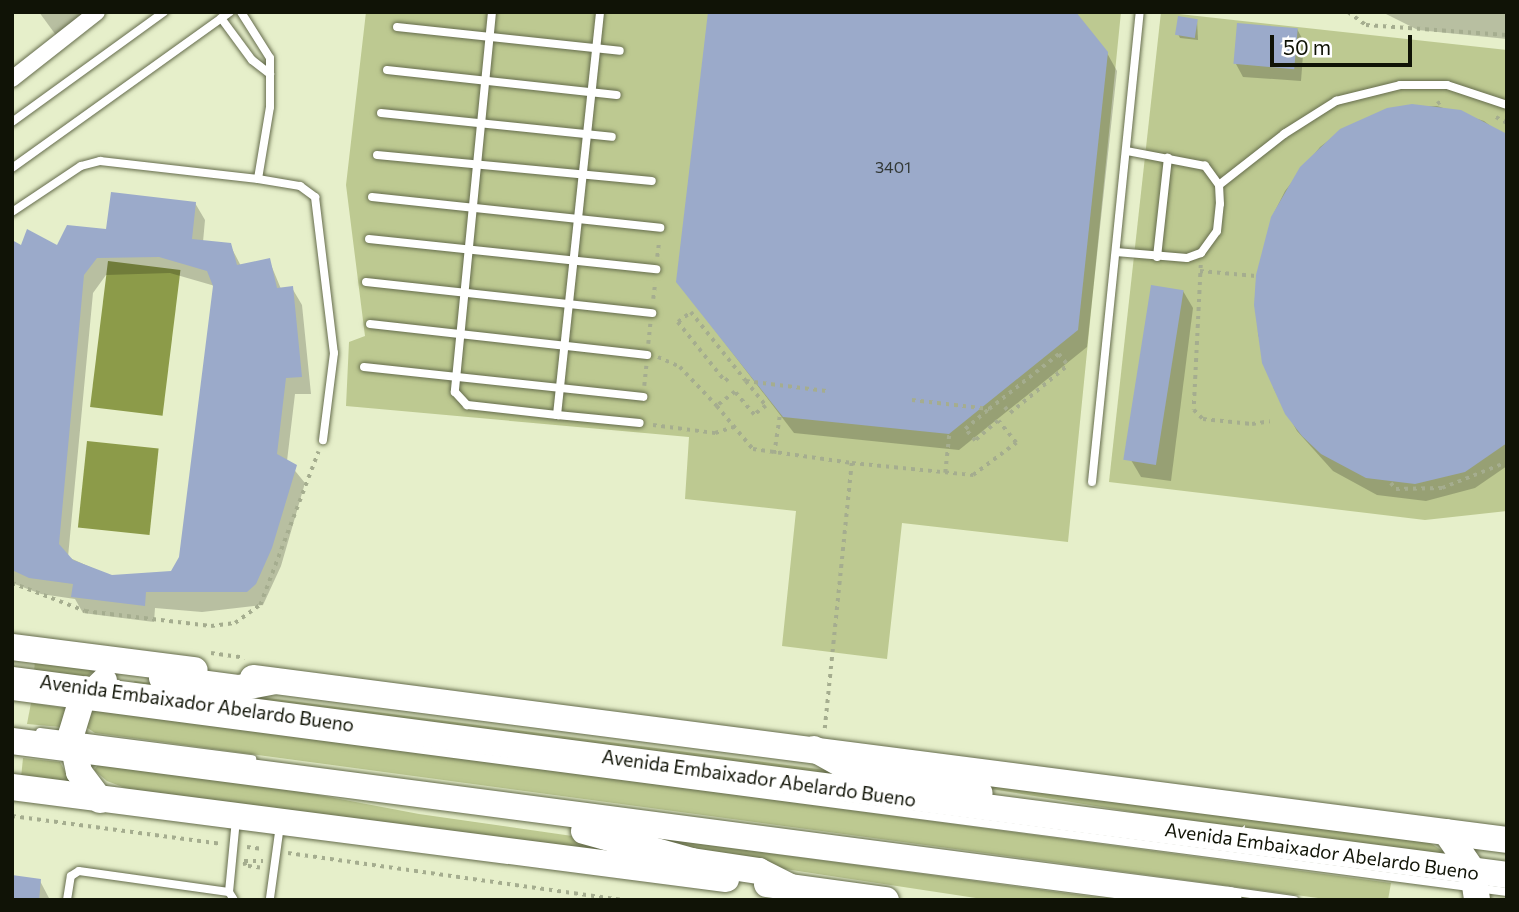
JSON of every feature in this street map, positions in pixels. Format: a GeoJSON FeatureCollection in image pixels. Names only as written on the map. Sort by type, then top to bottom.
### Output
{"type":"FeatureCollection","features":[{"type":"Feature","properties":{"kind":"main road","name":"Avenida Embaixador Abelardo Bueno"},"geometry":{"type":"LineString","coordinates":[[12,647],[274,681],[820,742],[1507,840]]}},
{"type":"Feature","properties":{"kind":"main road"},"geometry":{"type":"LineString","coordinates":[[100,800],[85,785],[71,741],[88,695],[111,678],[134,675],[239,688],[274,681]]}},
{"type":"Feature","properties":{"kind":"main road","name":"Avenida Embaixador Abelardo Bueno"},"geometry":{"type":"LineString","coordinates":[[12,680],[88,695],[1191,833],[1475,886],[1507,875]]}},
{"type":"Feature","properties":{"kind":"main road"},"geometry":{"type":"LineString","coordinates":[[23,736],[71,741],[370,789],[1228,900]]}},
{"type":"Feature","properties":{"kind":"main road"},"geometry":{"type":"LineString","coordinates":[[820,742],[846,767],[1138,815],[1191,833]]}},
{"type":"Feature","properties":{"kind":"main road"},"geometry":{"type":"LineString","coordinates":[[12,787],[790,893],[886,900]]}},
{"type":"Feature","properties":{"kind":"main road"},"geometry":{"type":"LineString","coordinates":[[370,789],[448,811],[594,833],[692,861],[759,871],[790,893]]}},
{"type":"Feature","properties":{"kind":"main road"},"geometry":{"type":"LineString","coordinates":[[1446,832],[1475,886]]}},
{"type":"Feature","properties":{"kind":"street"},"geometry":{"type":"LineString","coordinates":[[12,79],[97,12]]}},
{"type":"Feature","properties":{"kind":"lane"},"geometry":{"type":"LineString","coordinates":[[12,121],[164,12]]}},
{"type":"Feature","properties":{"kind":"lane"},"geometry":{"type":"LineString","coordinates":[[12,168],[230,12]]}},
{"type":"Feature","properties":{"kind":"lane"},"geometry":{"type":"LineString","coordinates":[[241,12],[268,51],[270,107],[258,179]]}},
{"type":"Feature","properties":{"kind":"lane"},"geometry":{"type":"LineString","coordinates":[[492,12],[456,379],[457,400],[467,405],[640,423]]}},
{"type":"Feature","properties":{"kind":"lane"},"geometry":{"type":"LineString","coordinates":[[557,415],[600,12]]}},
{"type":"Feature","properties":{"kind":"lane"},"geometry":{"type":"LineString","coordinates":[[1092,482],[1142,12]]}},
{"type":"Feature","properties":{"kind":"lane"},"geometry":{"type":"LineString","coordinates":[[221,18],[252,60],[270,74]]}},
{"type":"Feature","properties":{"kind":"lane"},"geometry":{"type":"LineString","coordinates":[[397,27],[620,51]]}},
{"type":"Feature","properties":{"kind":"lane"},"geometry":{"type":"LineString","coordinates":[[387,70],[617,95]]}},
{"type":"Feature","properties":{"kind":"lane"},"geometry":{"type":"LineString","coordinates":[[1219,185],[1284,134],[1336,101],[1400,85],[1447,85],[1489,96],[1507,105]]}},
{"type":"Feature","properties":{"kind":"lane"},"geometry":{"type":"LineString","coordinates":[[381,113],[612,137]]}},
{"type":"Feature","properties":{"kind":"lane"},"geometry":{"type":"LineString","coordinates":[[1116,252],[1187,258],[1201,253],[1217,231],[1219,185],[1205,166],[1127,151]]}},
{"type":"Feature","properties":{"kind":"lane"},"geometry":{"type":"LineString","coordinates":[[377,155],[653,181]]}},
{"type":"Feature","properties":{"kind":"lane"},"geometry":{"type":"LineString","coordinates":[[1157,257],[1168,158]]}},
{"type":"Feature","properties":{"kind":"lane"},"geometry":{"type":"LineString","coordinates":[[12,212],[81,166],[100,161],[300,186],[315,197],[334,353],[331,406],[323,440]]}},
{"type":"Feature","properties":{"kind":"lane"},"geometry":{"type":"LineString","coordinates":[[372,197],[660,228]]}},
{"type":"Feature","properties":{"kind":"lane"},"geometry":{"type":"LineString","coordinates":[[369,239],[656,269]]}},
{"type":"Feature","properties":{"kind":"lane"},"geometry":{"type":"LineString","coordinates":[[366,282],[652,313]]}},
{"type":"Feature","properties":{"kind":"lane"},"geometry":{"type":"LineString","coordinates":[[370,324],[647,355]]}},
{"type":"Feature","properties":{"kind":"lane"},"geometry":{"type":"LineString","coordinates":[[364,367],[643,397]]}},
{"type":"Feature","properties":{"kind":"lane"},"geometry":{"type":"LineString","coordinates":[[12,696],[88,695],[1507,892]]}},
{"type":"Feature","properties":{"kind":"lane"},"geometry":{"type":"LineString","coordinates":[[71,741],[263,761]]}},
{"type":"Feature","properties":{"kind":"lane"},"geometry":{"type":"LineString","coordinates":[[621,809],[1294,900]]}},
{"type":"Feature","properties":{"kind":"lane"},"geometry":{"type":"LineString","coordinates":[[67,900],[71,876],[79,871],[231,896],[237,816]]}},
{"type":"Feature","properties":{"kind":"lane"},"geometry":{"type":"LineString","coordinates":[[280,822],[268,899],[280,900]]}},
{"type":"Feature","properties":{"kind":"path"},"geometry":{"type":"LineString","coordinates":[[1348,12],[1366,24],[1507,35]]}},
{"type":"Feature","properties":{"kind":"path"},"geometry":{"type":"LineString","coordinates":[[1201,253],[1194,410],[1203,419],[1252,424],[1270,421]]}},
{"type":"Feature","properties":{"kind":"path"},"geometry":{"type":"LineString","coordinates":[[1200,271],[1256,276]]}},
{"type":"Feature","properties":{"kind":"path"},"geometry":{"type":"LineString","coordinates":[[717,406],[735,392],[754,415],[766,406],[691,312],[678,322],[725,381],[731,376]]}},
{"type":"Feature","properties":{"kind":"path"},"geometry":{"type":"LineString","coordinates":[[647,355],[681,367],[753,449],[774,454],[973,475],[1016,443],[998,421],[975,441],[965,429],[1059,354],[1068,365],[1010,412],[1005,407]]}},
{"type":"Feature","properties":{"kind":"path"},"geometry":{"type":"LineString","coordinates":[[746,380],[826,391]]}},
{"type":"Feature","properties":{"kind":"path"},"geometry":{"type":"LineString","coordinates":[[912,400],[989,409]]}},
{"type":"Feature","properties":{"kind":"path"},"geometry":{"type":"LineString","coordinates":[[774,454],[780,414]]}},
{"type":"Feature","properties":{"kind":"path"},"geometry":{"type":"LineString","coordinates":[[640,423],[715,433],[734,427]]}},
{"type":"Feature","properties":{"kind":"path"},"geometry":{"type":"LineString","coordinates":[[945,473],[949,434]]}},
{"type":"Feature","properties":{"kind":"path"},"geometry":{"type":"LineString","coordinates":[[12,583],[85,611],[211,626],[236,623],[260,605],[323,440]]}},
{"type":"Feature","properties":{"kind":"path"},"geometry":{"type":"LineString","coordinates":[[1391,483],[1396,489],[1442,488],[1507,462]]}},
{"type":"Feature","properties":{"kind":"path"},"geometry":{"type":"LineString","coordinates":[[820,742],[852,463]]}},
{"type":"Feature","properties":{"kind":"path"},"geometry":{"type":"LineString","coordinates":[[12,816],[621,900]]}},
{"type":"Feature","properties":{"kind":"path"},"geometry":{"type":"LineString","coordinates":[[260,868],[244,861],[263,861],[265,850]]}},
{"type":"Feature","properties":{"kind":"shaded area"},"geometry":{"type":"Polygon","coordinates":[[[366,12],[1121,12],[1068,542],[902,523],[887,659],[782,646],[796,511],[685,499],[689,437],[346,406],[349,342],[365,336],[346,185],[366,12]]]}},
{"type":"Feature","properties":{"kind":"shaded area"},"geometry":{"type":"Polygon","coordinates":[[[1161,12],[1507,50],[1507,511],[1425,520],[1109,482],[1161,12]]]}},
{"type":"Feature","properties":{"kind":"shaded area"},"geometry":{"type":"Polygon","coordinates":[[[108,261],[180,270],[163,416],[90,407],[108,261]]]}},
{"type":"Feature","properties":{"kind":"shaded area"},"geometry":{"type":"Polygon","coordinates":[[[87,441],[159,449],[150,535],[78,528],[87,441]]]}},
{"type":"Feature","properties":{"kind":"shaded area"},"geometry":{"type":"Polygon","coordinates":[[[35,659],[95,669],[87,677],[34,674],[35,659]]]}},
{"type":"Feature","properties":{"kind":"shaded area"},"geometry":{"type":"Polygon","coordinates":[[[135,681],[903,780],[941,789],[132,683],[135,681]]]}},
{"type":"Feature","properties":{"kind":"shaded area"},"geometry":{"type":"Polygon","coordinates":[[[31,703],[65,708],[61,727],[27,724],[31,703]]]}},
{"type":"Feature","properties":{"kind":"shaded area"},"geometry":{"type":"Polygon","coordinates":[[[93,710],[1391,883],[1388,900],[1333,900],[95,733],[86,727],[93,710]]]}},
{"type":"Feature","properties":{"kind":"shaded area"},"geometry":{"type":"Polygon","coordinates":[[[23,758],[60,762],[70,781],[21,778],[23,758]]]}},
{"type":"Feature","properties":{"kind":"shaded area"},"geometry":{"type":"Polygon","coordinates":[[[98,765],[240,780],[419,814],[593,839],[660,858],[128,789],[107,781],[94,770],[98,765]]]}},
{"type":"Feature","properties":{"kind":"shaded area"},"geometry":{"type":"Polygon","coordinates":[[[964,780],[1429,842],[1447,854],[1341,846],[973,786],[964,780]]]}},
{"type":"Feature","properties":{"kind":"shaded area"},"geometry":{"type":"Polygon","coordinates":[[[642,836],[1117,900],[989,900],[707,857],[642,836]]]}},
{"type":"Feature","properties":{"kind":"building"},"geometry":{"type":"Polygon","coordinates":[[[708,12],[1076,12],[1108,52],[1078,330],[949,434],[783,417],[676,282],[708,12]]]}},
{"type":"Feature","properties":{"kind":"building"},"geometry":{"type":"Polygon","coordinates":[[[1178,16],[1198,19],[1195,38],[1175,35],[1178,16]]]}},
{"type":"Feature","properties":{"kind":"building"},"geometry":{"type":"Polygon","coordinates":[[[1237,23],[1298,28],[1294,69],[1233,64],[1237,23]]]}},
{"type":"Feature","properties":{"kind":"building"},"geometry":{"type":"Polygon","coordinates":[[[1412,104],[1461,110],[1507,134],[1507,443],[1465,472],[1415,484],[1366,478],[1321,454],[1302,436],[1285,414],[1262,363],[1254,305],[1256,275],[1271,217],[1300,167],[1340,129],[1387,108],[1412,104]]]}},
{"type":"Feature","properties":{"kind":"building"},"geometry":{"type":"Polygon","coordinates":[[[111,192],[196,202],[192,239],[231,243],[237,265],[270,258],[277,288],[293,286],[302,377],[286,378],[277,454],[297,465],[272,548],[256,584],[247,592],[146,592],[145,606],[71,597],[73,584],[29,578],[12,570],[12,240],[21,245],[27,229],[57,245],[67,225],[106,229],[111,192]],[[159,257],[97,258],[84,275],[59,544],[73,560],[112,575],[171,571],[179,557],[213,286],[207,271],[159,257]]]}},
{"type":"Feature","properties":{"kind":"building"},"geometry":{"type":"Polygon","coordinates":[[[1151,285],[1184,290],[1156,465],[1123,460],[1151,285]]]}},
{"type":"Feature","properties":{"kind":"building"},"geometry":{"type":"Polygon","coordinates":[[[12,875],[41,879],[39,900],[12,900],[12,875]]]}}]}
